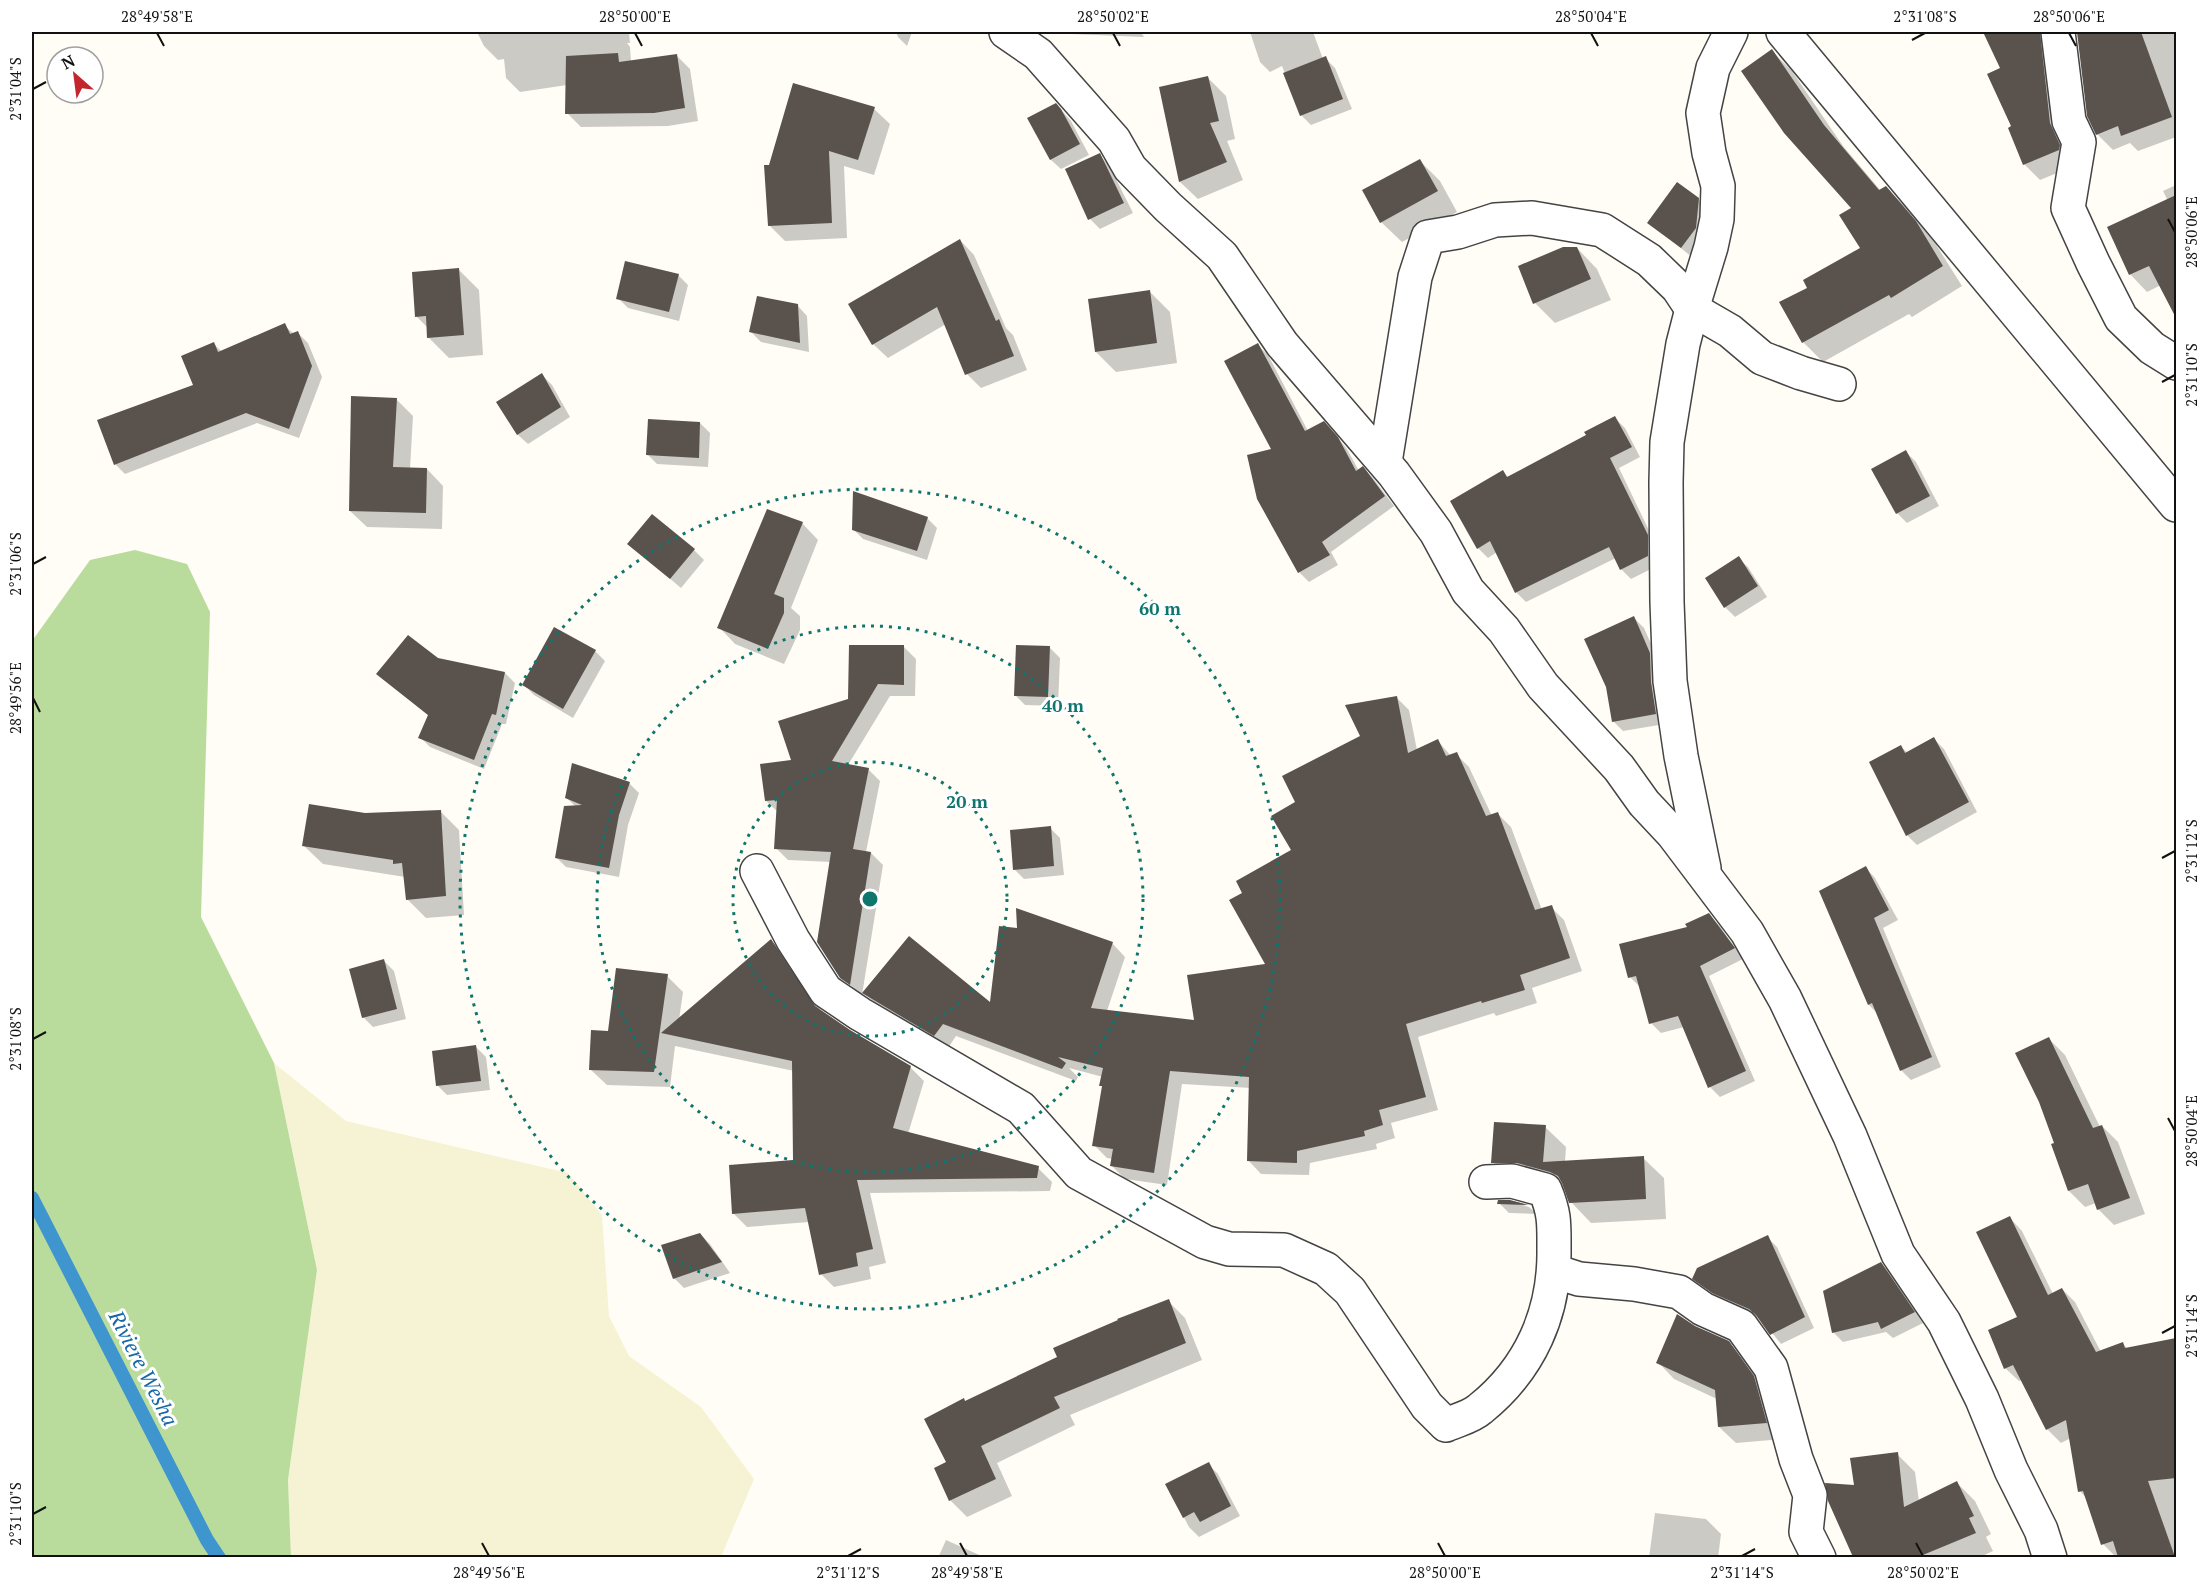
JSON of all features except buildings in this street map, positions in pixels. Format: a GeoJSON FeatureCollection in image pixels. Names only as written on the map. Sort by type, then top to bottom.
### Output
{"type":"FeatureCollection","features":[{"type":"Feature","properties":{"kind":"street"},"geometry":{"type":"LineString","coordinates":[[1006,32],[1038,54],[1114,140],[1130,168],[1168,207],[1222,255],[1282,344],[1384,462],[1436,532],[1468,591],[1504,630],[1543,686],[1618,768],[1644,803],[1673,834],[1747,932],[1785,999],[1850,1136],[1898,1254],[1944,1322],[1982,1399],[2011,1470],[2041,1530],[2050,1557]]}},
{"type":"Feature","properties":{"kind":"street"},"geometry":{"type":"LineString","coordinates":[[1705,876],[1676,725],[1670,681],[1667,602],[1667,442],[1683,344],[1717,219],[1718,186],[1709,153],[1703,114],[1713,68],[1731,32]]}},
{"type":"Feature","properties":{"kind":"street"},"geometry":{"type":"LineString","coordinates":[[1783,32],[2176,505]]}},
{"type":"Feature","properties":{"kind":"street"},"geometry":{"type":"LineString","coordinates":[[2058,32],[2070,121],[2079,142],[2068,208],[2121,318],[2152,348],[2176,363]]}},
{"type":"Feature","properties":{"kind":"street"},"geometry":{"type":"LineString","coordinates":[[1384,462],[1415,277],[1428,237],[1458,232],[1495,220],[1532,218],[1602,230],[1649,260],[1678,288],[1692,309],[1730,331],[1762,358],[1839,384]]}},
{"type":"Feature","properties":{"kind":"street"},"geometry":{"type":"LineString","coordinates":[[757,871],[793,940],[826,991],[860,1014],[1021,1108],[1079,1173],[1205,1242],[1229,1249],[1284,1250],[1326,1269],[1350,1291],[1427,1406],[1446,1425],[1478,1411],[1509,1382],[1525,1359],[1542,1327],[1552,1292],[1554,1211],[1545,1190],[1512,1181],[1486,1182]]}},
{"type":"Feature","properties":{"kind":"street"},"geometry":{"type":"LineString","coordinates":[[1554,1271],[1579,1278],[1679,1292],[1703,1309],[1741,1326],[1771,1368],[1796,1459],[1810,1496],[1806,1532],[1819,1557]]}},
{"type":"Feature","properties":{"kind":"shaded area"},"geometry":{"type":"Polygon","coordinates":[[[274,1063],[346,1121],[568,1173],[602,1215],[609,1316],[629,1356],[701,1407],[754,1479],[721,1557],[291,1557],[288,1480],[317,1270],[274,1063]]]}},
{"type":"Feature","properties":{"kind":"green space"},"geometry":{"type":"Polygon","coordinates":[[[135,550],[187,564],[210,612],[201,917],[274,1063],[317,1270],[288,1480],[291,1557],[32,1557],[32,641],[90,560],[135,550]]]}},
{"type":"Feature","properties":{"kind":"waterway","name":"Riviere Wesha"},"geometry":{"type":"LineString","coordinates":[[32,1198],[207,1540],[219,1558]]}}]}
